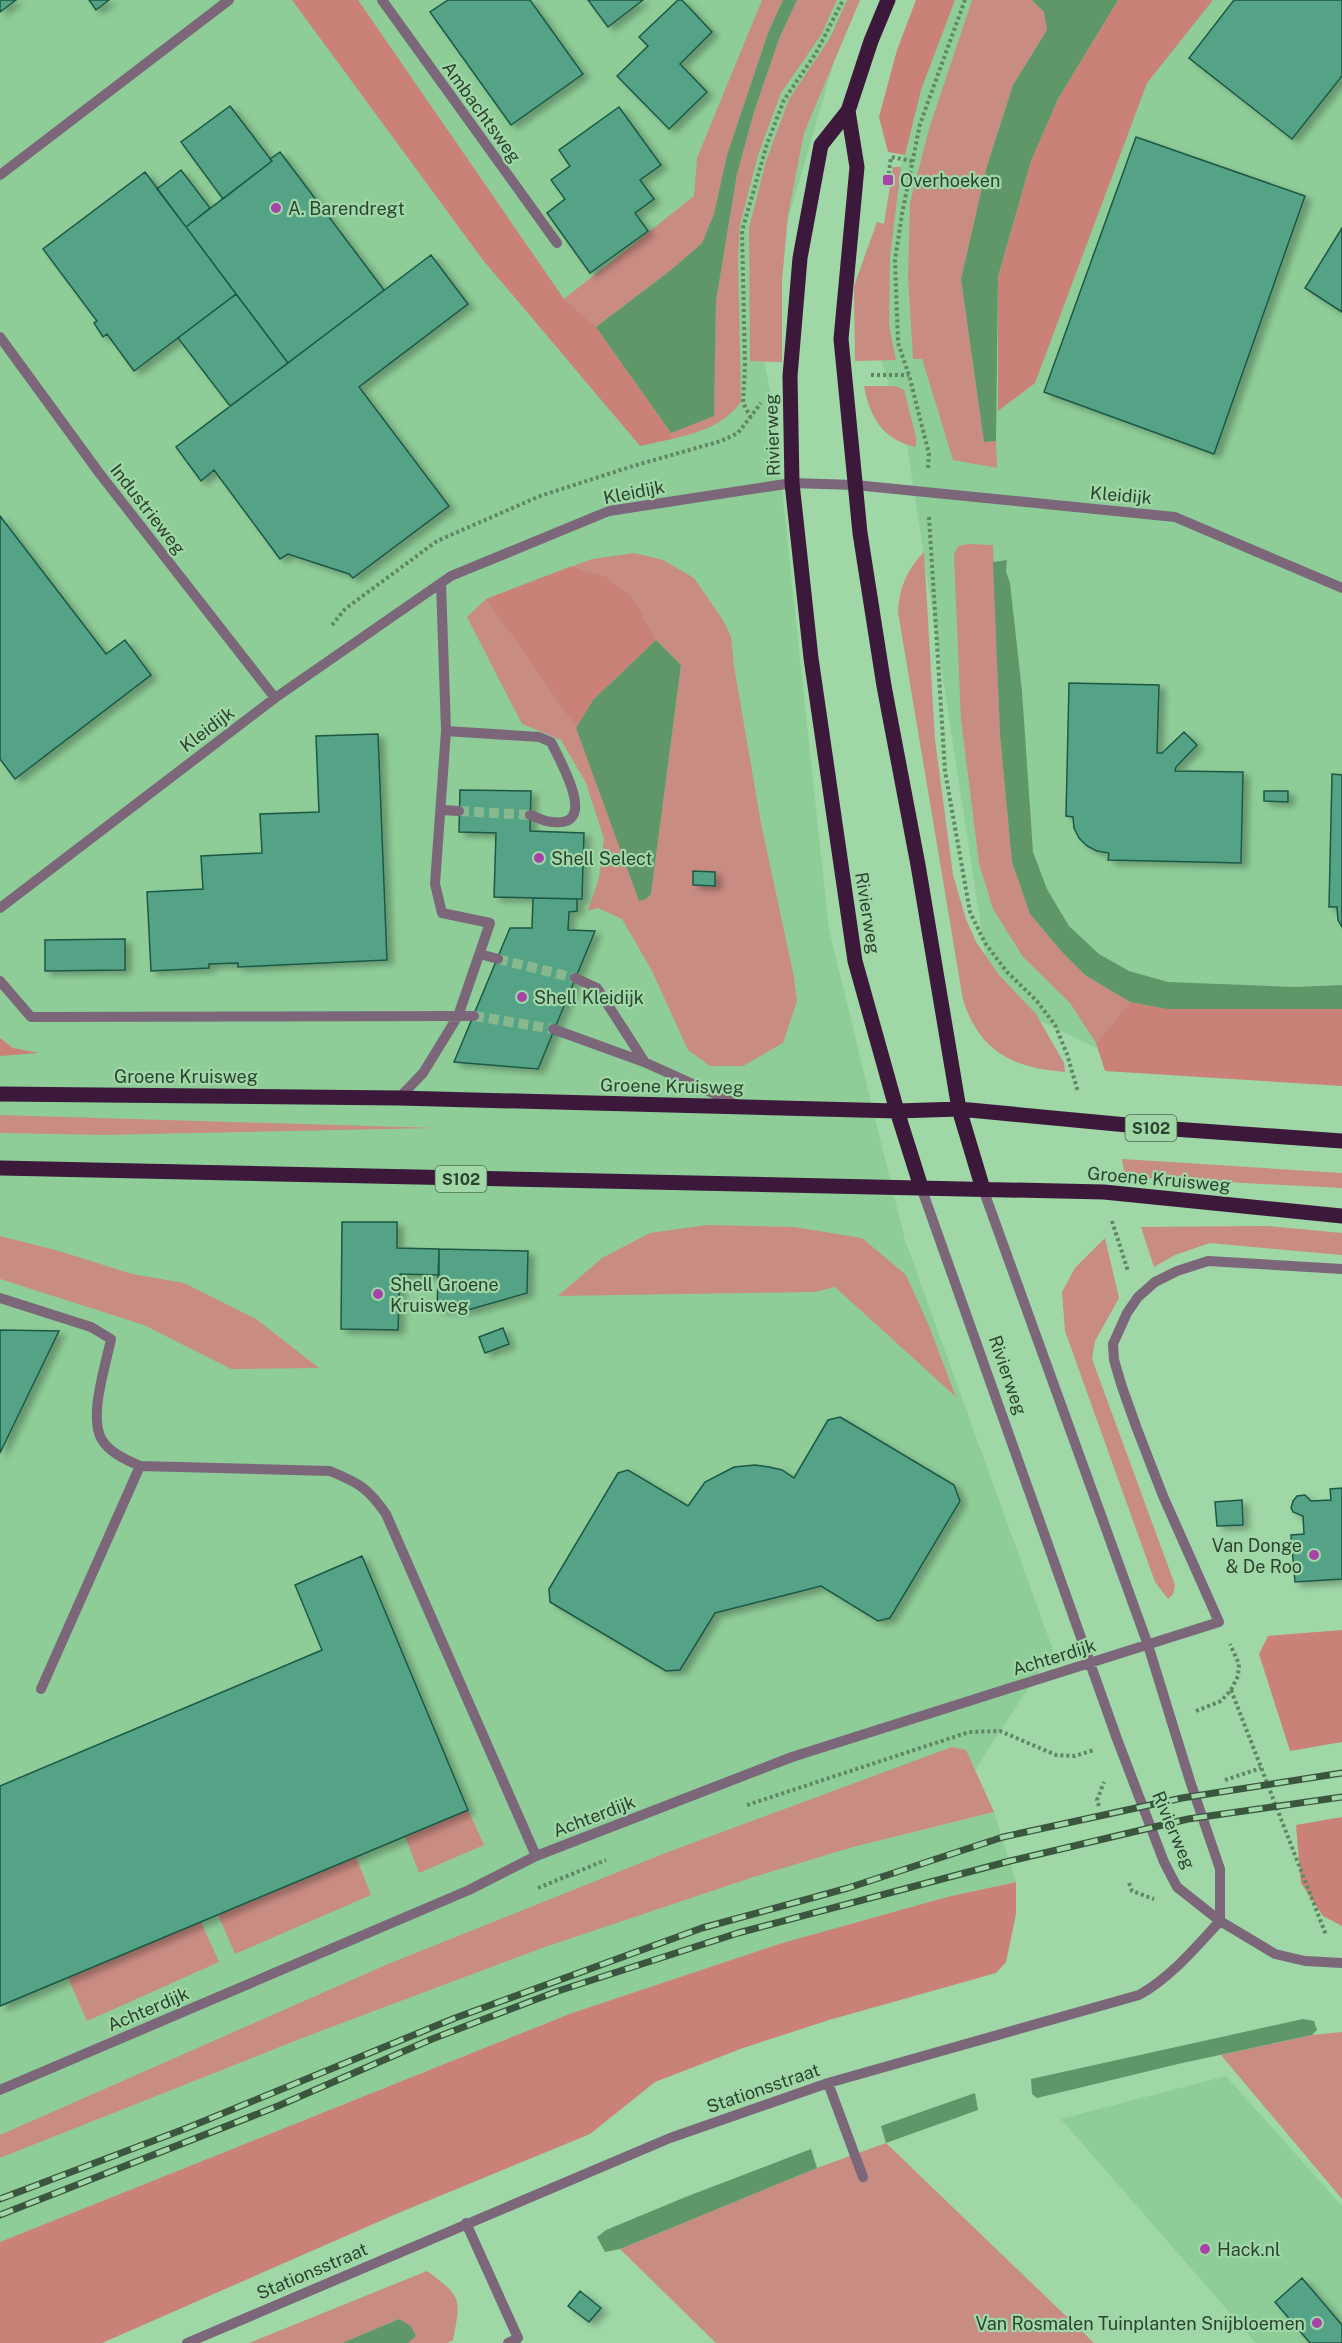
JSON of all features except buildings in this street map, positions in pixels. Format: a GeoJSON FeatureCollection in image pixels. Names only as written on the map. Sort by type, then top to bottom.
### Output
{"type":"FeatureCollection","features":[{"type":"Feature","properties":{"kind":"main road","name":"Rivierweg"},"geometry":{"type":"LineString","coordinates":[[888,0],[871,40],[848,111],[821,145],[800,258],[790,376],[792,483],[811,658],[855,961],[921,1187]]}},
{"type":"Feature","properties":{"kind":"main road","name":"Rivierweg"},"geometry":{"type":"LineString","coordinates":[[848,111],[857,167],[841,339],[855,485],[884,686],[920,874],[959,1109],[983,1189]]}},
{"type":"Feature","properties":{"kind":"main road","name":"Groene Kruisweg"},"geometry":{"type":"LineString","coordinates":[[0,1094],[399,1098],[897,1111],[959,1109],[1086,1122],[1342,1141]]}},
{"type":"Feature","properties":{"kind":"main road","name":"Groene Kruisweg"},"geometry":{"type":"LineString","coordinates":[[0,1168],[1104,1192],[1342,1216]]}},
{"type":"Feature","properties":{"kind":"street"},"geometry":{"type":"LineString","coordinates":[[0,175],[229,0]]}},
{"type":"Feature","properties":{"kind":"street","name":"Ambachtsweg"},"geometry":{"type":"LineString","coordinates":[[382,0],[557,243]]}},
{"type":"Feature","properties":{"kind":"street","name":"Industrieweg"},"geometry":{"type":"LineString","coordinates":[[0,338],[100,474],[275,698]]}},
{"type":"Feature","properties":{"kind":"street","name":"Kleidijk"},"geometry":{"type":"LineString","coordinates":[[0,908],[275,698],[451,576],[609,511],[792,483],[855,485],[1175,517],[1342,588]]}},
{"type":"Feature","properties":{"kind":"street"},"geometry":{"type":"LineString","coordinates":[[399,1098],[423,1073],[458,1016],[490,923],[442,912],[435,884],[446,731],[441,583]]}},
{"type":"Feature","properties":{"kind":"street"},"geometry":{"type":"LineString","coordinates":[[446,731],[539,737],[551,742],[572,785],[577,807],[568,819],[554,823],[530,815]]}},
{"type":"Feature","properties":{"kind":"street"},"geometry":{"type":"LineString","coordinates":[[441,810],[459,811]]}},
{"type":"Feature","properties":{"kind":"street"},"geometry":{"type":"LineString","coordinates":[[480,954],[498,959]]}},
{"type":"Feature","properties":{"kind":"street"},"geometry":{"type":"LineString","coordinates":[[575,978],[597,988],[644,1062]]}},
{"type":"Feature","properties":{"kind":"street"},"geometry":{"type":"LineString","coordinates":[[0,981],[31,1017],[474,1016]]}},
{"type":"Feature","properties":{"kind":"street"},"geometry":{"type":"LineString","coordinates":[[553,1029],[644,1062],[743,1107]]}},
{"type":"Feature","properties":{"kind":"street","name":"Rivierweg"},"geometry":{"type":"LineString","coordinates":[[921,1187],[1090,1664],[1164,1862],[1177,1887],[1220,1921]]}},
{"type":"Feature","properties":{"kind":"street","name":"Rivierweg"},"geometry":{"type":"LineString","coordinates":[[983,1189],[1148,1645],[1173,1721],[1190,1781],[1220,1869],[1220,1921]]}},
{"type":"Feature","properties":{"kind":"street"},"geometry":{"type":"LineString","coordinates":[[1219,1622],[1163,1496],[1125,1397],[1114,1360],[1113,1344],[1123,1320],[1138,1297],[1155,1282],[1177,1271],[1208,1261],[1342,1269]]}},
{"type":"Feature","properties":{"kind":"street"},"geometry":{"type":"LineString","coordinates":[[0,1298],[91,1327],[111,1339],[95,1419],[102,1440],[119,1456],[140,1466],[330,1471],[372,1494],[386,1514],[536,1856]]}},
{"type":"Feature","properties":{"kind":"street"},"geometry":{"type":"LineString","coordinates":[[41,1689],[140,1466]]}},
{"type":"Feature","properties":{"kind":"street","name":"Achterdijk"},"geometry":{"type":"LineString","coordinates":[[0,2090],[469,1890],[536,1856],[792,1757],[1219,1622]]}},
{"type":"Feature","properties":{"kind":"street"},"geometry":{"type":"LineString","coordinates":[[1220,1921],[1275,1954],[1305,1961],[1340,1964]]}},
{"type":"Feature","properties":{"kind":"street","name":"Stationsstraat"},"geometry":{"type":"LineString","coordinates":[[187,2343],[465,2223],[670,2138],[828,2083],[1138,1995],[1156,1986],[1165,1978],[1220,1921]]}},
{"type":"Feature","properties":{"kind":"street"},"geometry":{"type":"LineString","coordinates":[[828,2083],[863,2177]]}},
{"type":"Feature","properties":{"kind":"street"},"geometry":{"type":"LineString","coordinates":[[465,2223],[518,2338],[508,2343]]}},
{"type":"Feature","properties":{"kind":"path"},"geometry":{"type":"LineString","coordinates":[[752,417],[743,403],[745,366],[742,231],[767,144],[783,100],[816,53],[843,0]]}},
{"type":"Feature","properties":{"kind":"path"},"geometry":{"type":"LineString","coordinates":[[965,0],[920,124],[912,161],[895,260],[898,343],[909,375],[928,454],[927,494],[945,771],[970,912],[984,943],[1007,972],[1036,1000],[1055,1025],[1067,1054],[1086,1122]]}},
{"type":"Feature","properties":{"kind":"path"},"geometry":{"type":"LineString","coordinates":[[888,180],[891,157],[912,161]]}},
{"type":"Feature","properties":{"kind":"path"},"geometry":{"type":"LineString","coordinates":[[1104,1192],[1115,1233],[1138,1297]]}},
{"type":"Feature","properties":{"kind":"path"},"geometry":{"type":"LineString","coordinates":[[1173,1721],[1221,1701],[1231,1690],[1238,1676],[1239,1664],[1219,1622]]}},
{"type":"Feature","properties":{"kind":"path"},"geometry":{"type":"LineString","coordinates":[[1231,1690],[1340,1964]]}},
{"type":"Feature","properties":{"kind":"path"},"geometry":{"type":"LineString","coordinates":[[742,1807],[969,1732],[1000,1731],[1056,1755],[1075,1756],[1117,1739]]}},
{"type":"Feature","properties":{"kind":"path"},"geometry":{"type":"LineString","coordinates":[[1091,1751],[1096,1762]]}},
{"type":"Feature","properties":{"kind":"path"},"geometry":{"type":"LineString","coordinates":[[1225,1780],[1261,1768]]}},
{"type":"Feature","properties":{"kind":"path"},"geometry":{"type":"LineString","coordinates":[[1099,1806],[1096,1800],[1105,1784],[1100,1773]]}},
{"type":"Feature","properties":{"kind":"path"},"geometry":{"type":"LineString","coordinates":[[530,1890],[608,1859]]}},
{"type":"Feature","properties":{"kind":"shaded area"},"geometry":{"type":"Polygon","coordinates":[[[0,0],[852,0],[757,327],[773,405],[829,930],[905,1240],[1053,1650],[960,1793],[0,2143],[0,0]]]}},
{"type":"Feature","properties":{"kind":"shaded area"},"geometry":{"type":"Polygon","coordinates":[[[292,0],[358,0],[564,299],[596,327],[671,433],[672,439],[640,446],[483,260],[292,0]]]}},
{"type":"Feature","properties":{"kind":"shaded area"},"geometry":{"type":"Polygon","coordinates":[[[762,0],[783,0],[768,33],[727,155],[714,214],[702,243],[671,270],[596,327],[564,299],[694,196],[697,158],[762,0]]]}},
{"type":"Feature","properties":{"kind":"shaded area"},"geometry":{"type":"Polygon","coordinates":[[[783,0],[797,0],[779,39],[754,112],[737,174],[716,301],[714,416],[671,433],[596,327],[671,270],[702,243],[714,214],[727,155],[768,33],[783,0]]]}},
{"type":"Feature","properties":{"kind":"shaded area"},"geometry":{"type":"Polygon","coordinates":[[[797,0],[837,0],[821,35],[781,93],[758,155],[740,225],[738,258],[741,402],[726,417],[710,427],[672,439],[671,433],[714,415],[716,301],[737,174],[754,112],[779,39],[797,0]]]}},
{"type":"Feature","properties":{"kind":"shaded area"},"geometry":{"type":"Polygon","coordinates":[[[847,0],[860,0],[804,133],[788,215],[782,281],[782,362],[750,361],[749,228],[766,161],[789,99],[830,38],[847,0]]]}},
{"type":"Feature","properties":{"kind":"shaded area"},"geometry":{"type":"Polygon","coordinates":[[[916,0],[955,0],[921,90],[905,155],[888,152],[879,117],[897,50],[916,0]]]}},
{"type":"Feature","properties":{"kind":"shaded area"},"geometry":{"type":"Polygon","coordinates":[[[955,0],[1342,0],[1342,1072],[1132,1065],[992,998],[907,445],[867,312],[920,84],[955,0]]]}},
{"type":"Feature","properties":{"kind":"shaded area"},"geometry":{"type":"Polygon","coordinates":[[[972,0],[1032,0],[1044,12],[1047,30],[1013,85],[987,166],[961,279],[984,442],[996,441],[997,468],[953,460],[922,359],[913,359],[908,276],[910,203],[929,129],[972,0]]]}},
{"type":"Feature","properties":{"kind":"shaded area"},"geometry":{"type":"Polygon","coordinates":[[[1032,0],[1118,0],[1058,99],[1031,161],[998,277],[996,441],[984,442],[961,279],[987,166],[1013,85],[1047,30],[1044,12],[1032,0]]]}},
{"type":"Feature","properties":{"kind":"shaded area"},"geometry":{"type":"Polygon","coordinates":[[[1118,0],[1213,0],[1147,83],[1035,383],[998,411],[998,278],[1031,161],[1058,99],[1118,0]]]}},
{"type":"Feature","properties":{"kind":"shaded area"},"geometry":{"type":"Polygon","coordinates":[[[893,167],[901,167],[890,257],[889,325],[896,360],[855,361],[854,286],[877,222],[884,224],[893,167]]]}},
{"type":"Feature","properties":{"kind":"shaded area"},"geometry":{"type":"Polygon","coordinates":[[[864,386],[895,386],[904,390],[916,437],[916,447],[895,439],[880,426],[870,408],[864,386]]]}},
{"type":"Feature","properties":{"kind":"shaded area"},"geometry":{"type":"Polygon","coordinates":[[[993,545],[1000,735],[1012,862],[1030,914],[1085,975],[1130,1002],[1096,1043],[1070,1003],[1023,957],[993,909],[979,863],[961,720],[954,555],[958,546],[993,545]]]}},
{"type":"Feature","properties":{"kind":"shaded area"},"geometry":{"type":"Polygon","coordinates":[[[924,552],[935,740],[953,875],[966,919],[976,942],[999,975],[1036,1014],[1064,1063],[1065,1072],[1030,1066],[1001,1054],[979,1033],[963,1000],[898,612],[905,579],[924,552]]]}},
{"type":"Feature","properties":{"kind":"shaded area"},"geometry":{"type":"Polygon","coordinates":[[[634,553],[663,560],[694,578],[723,620],[731,637],[761,823],[794,977],[797,1001],[783,1043],[743,1066],[710,1066],[688,1050],[652,971],[622,919],[598,908],[588,911],[599,878],[604,839],[586,783],[561,740],[522,724],[467,617],[486,599],[576,728],[639,900],[646,899],[651,894],[681,665],[656,640],[634,599],[606,576],[573,566],[592,559],[634,553]]]}},
{"type":"Feature","properties":{"kind":"shaded area"},"geometry":{"type":"Polygon","coordinates":[[[1007,560],[1006,571],[1010,583],[1022,691],[1033,852],[1047,889],[1069,926],[1099,954],[1129,971],[1168,982],[1295,987],[1342,985],[1342,1009],[1167,1009],[1130,1002],[1085,975],[1030,914],[1012,862],[1000,735],[993,562],[1007,560]]]}},
{"type":"Feature","properties":{"kind":"shaded area"},"geometry":{"type":"Polygon","coordinates":[[[572,566],[606,576],[634,599],[656,640],[593,700],[576,728],[486,599],[572,566]]]}},
{"type":"Feature","properties":{"kind":"shaded area"},"geometry":{"type":"Polygon","coordinates":[[[656,640],[681,665],[651,894],[639,901],[576,728],[593,700],[656,640]]]}},
{"type":"Feature","properties":{"kind":"shaded area"},"geometry":{"type":"Polygon","coordinates":[[[1130,1002],[1167,1009],[1342,1009],[1342,1086],[1105,1071],[1096,1043],[1130,1002]]]}},
{"type":"Feature","properties":{"kind":"shaded area"},"geometry":{"type":"Polygon","coordinates":[[[0,1038],[13,1048],[39,1053],[0,1056],[0,1038]]]}},
{"type":"Feature","properties":{"kind":"shaded area"},"geometry":{"type":"Polygon","coordinates":[[[0,1115],[436,1128],[105,1135],[0,1133],[0,1115]]]}},
{"type":"Feature","properties":{"kind":"shaded area"},"geometry":{"type":"Polygon","coordinates":[[[1122,1159],[1342,1173],[1342,1188],[1125,1177],[1122,1159]]]}},
{"type":"Feature","properties":{"kind":"shaded area"},"geometry":{"type":"Polygon","coordinates":[[[707,1225],[794,1227],[862,1238],[906,1275],[929,1326],[956,1397],[835,1287],[815,1292],[558,1296],[602,1258],[650,1233],[707,1225]]]}},
{"type":"Feature","properties":{"kind":"shaded area"},"geometry":{"type":"Polygon","coordinates":[[[1267,1226],[1342,1233],[1342,1255],[1210,1243],[1175,1255],[1154,1267],[1141,1227],[1267,1226]]]}},
{"type":"Feature","properties":{"kind":"shaded area"},"geometry":{"type":"Polygon","coordinates":[[[0,1236],[59,1251],[132,1274],[184,1283],[256,1319],[319,1368],[231,1369],[144,1325],[0,1279],[0,1236]]]}},
{"type":"Feature","properties":{"kind":"shaded area"},"geometry":{"type":"Polygon","coordinates":[[[1105,1238],[1119,1298],[1095,1341],[1092,1359],[1175,1585],[1173,1594],[1168,1599],[1155,1582],[1065,1331],[1062,1292],[1075,1268],[1105,1238]]]}},
{"type":"Feature","properties":{"kind":"shaded area"},"geometry":{"type":"Polygon","coordinates":[[[1342,1630],[1342,1742],[1290,1751],[1259,1654],[1268,1636],[1342,1630]]]}},
{"type":"Feature","properties":{"kind":"shaded area"},"geometry":{"type":"Polygon","coordinates":[[[952,1747],[966,1750],[994,1812],[853,1847],[754,1877],[542,1948],[318,2032],[0,2158],[0,2135],[388,1964],[668,1852],[952,1747]]]}},
{"type":"Feature","properties":{"kind":"shaded area"},"geometry":{"type":"Polygon","coordinates":[[[468,1810],[484,1845],[419,1873],[405,1836],[468,1810]]]}},
{"type":"Feature","properties":{"kind":"shaded area"},"geometry":{"type":"Polygon","coordinates":[[[994,1812],[1016,1882],[947,1897],[779,1944],[572,2013],[0,2242],[0,2158],[318,2032],[542,1948],[754,1877],[853,1847],[994,1812]]]}},
{"type":"Feature","properties":{"kind":"shaded area"},"geometry":{"type":"Polygon","coordinates":[[[1342,1817],[1342,1926],[1323,1916],[1301,1883],[1296,1825],[1342,1817]]]}},
{"type":"Feature","properties":{"kind":"shaded area"},"geometry":{"type":"Polygon","coordinates":[[[356,1857],[371,1895],[235,1954],[218,1915],[356,1857]]]}},
{"type":"Feature","properties":{"kind":"shaded area"},"geometry":{"type":"Polygon","coordinates":[[[1016,1882],[1016,1914],[1006,1962],[996,1973],[829,2020],[743,2048],[655,2082],[590,2134],[396,2214],[102,2343],[0,2343],[0,2242],[572,2013],[779,1944],[947,1897],[1016,1882]]]}},
{"type":"Feature","properties":{"kind":"shaded area"},"geometry":{"type":"Polygon","coordinates":[[[201,1922],[219,1962],[87,2021],[68,1978],[201,1922]]]}},
{"type":"Feature","properties":{"kind":"shaded area"},"geometry":{"type":"Polygon","coordinates":[[[1303,2019],[1314,2021],[1317,2030],[1312,2035],[1037,2098],[1032,2094],[1031,2079],[1303,2019]]]}},
{"type":"Feature","properties":{"kind":"shaded area"},"geometry":{"type":"Polygon","coordinates":[[[1342,2032],[1342,2199],[1221,2055],[1312,2035],[1342,2032]]]}},
{"type":"Feature","properties":{"kind":"shaded area"},"geometry":{"type":"Polygon","coordinates":[[[1226,2076],[1342,2206],[1342,2343],[1256,2343],[1061,2119],[1226,2076]]]}},
{"type":"Feature","properties":{"kind":"shaded area"},"geometry":{"type":"Polygon","coordinates":[[[975,2093],[978,2110],[886,2143],[881,2126],[975,2093]]]}},
{"type":"Feature","properties":{"kind":"shaded area"},"geometry":{"type":"Polygon","coordinates":[[[886,2143],[1094,2343],[716,2343],[620,2249],[817,2168],[886,2143]]]}},
{"type":"Feature","properties":{"kind":"shaded area"},"geometry":{"type":"Polygon","coordinates":[[[811,2149],[817,2168],[620,2249],[605,2252],[597,2237],[606,2230],[688,2196],[811,2149]]]}},
{"type":"Feature","properties":{"kind":"shaded area"},"geometry":{"type":"Polygon","coordinates":[[[427,2271],[453,2293],[458,2307],[453,2340],[447,2343],[408,2343],[416,2336],[399,2319],[342,2343],[249,2343],[427,2271]]]}},
{"type":"Feature","properties":{"kind":"shaded area"},"geometry":{"type":"Polygon","coordinates":[[[399,2319],[411,2326],[416,2336],[408,2343],[342,2343],[399,2319]]]}},
{"type":"Feature","properties":{"kind":"tunnel"},"geometry":{"type":"LineString","coordinates":[[459,811],[530,815]]}},
{"type":"Feature","properties":{"kind":"tunnel"},"geometry":{"type":"LineString","coordinates":[[498,959],[575,978]]}},
{"type":"Feature","properties":{"kind":"tunnel"},"geometry":{"type":"LineString","coordinates":[[474,1016],[553,1029]]}},
{"type":"Feature","properties":{"kind":"railway"},"geometry":{"type":"LineString","coordinates":[[0,2199],[187,2128],[455,2018],[702,1928],[848,1888],[1003,1837],[1182,1798],[1342,1773]]}},
{"type":"Feature","properties":{"kind":"railway"},"geometry":{"type":"LineString","coordinates":[[0,2215],[278,2106],[432,2039],[558,1991],[738,1933],[1010,1861],[1188,1819],[1342,1797]]}},
{"type":"Feature","properties":{"kind":"place","name":"Overhoeken"},"geometry":{"type":"Point","coordinates":[888,180]}},
{"type":"Feature","properties":{"kind":"place","name":"A. Barendregt"},"geometry":{"type":"Point","coordinates":[276,208]}},
{"type":"Feature","properties":{"kind":"place","name":"Shell Select"},"geometry":{"type":"Point","coordinates":[539,858]}},
{"type":"Feature","properties":{"kind":"place","name":"Shell Kleidijk"},"geometry":{"type":"Point","coordinates":[522,997]}},
{"type":"Feature","properties":{"kind":"place","name":"Shell Groene Kruisweg"},"geometry":{"type":"Point","coordinates":[378,1294]}},
{"type":"Feature","properties":{"kind":"place","name":"Van Donge & De Roo"},"geometry":{"type":"Point","coordinates":[1314,1555]}},
{"type":"Feature","properties":{"kind":"place","name":"Hack.nl"},"geometry":{"type":"Point","coordinates":[1205,2249]}},
{"type":"Feature","properties":{"kind":"place","name":"Van Rosmalen Tuinplanten Snijbloemen"},"geometry":{"type":"Point","coordinates":[1317,2323]}}]}
